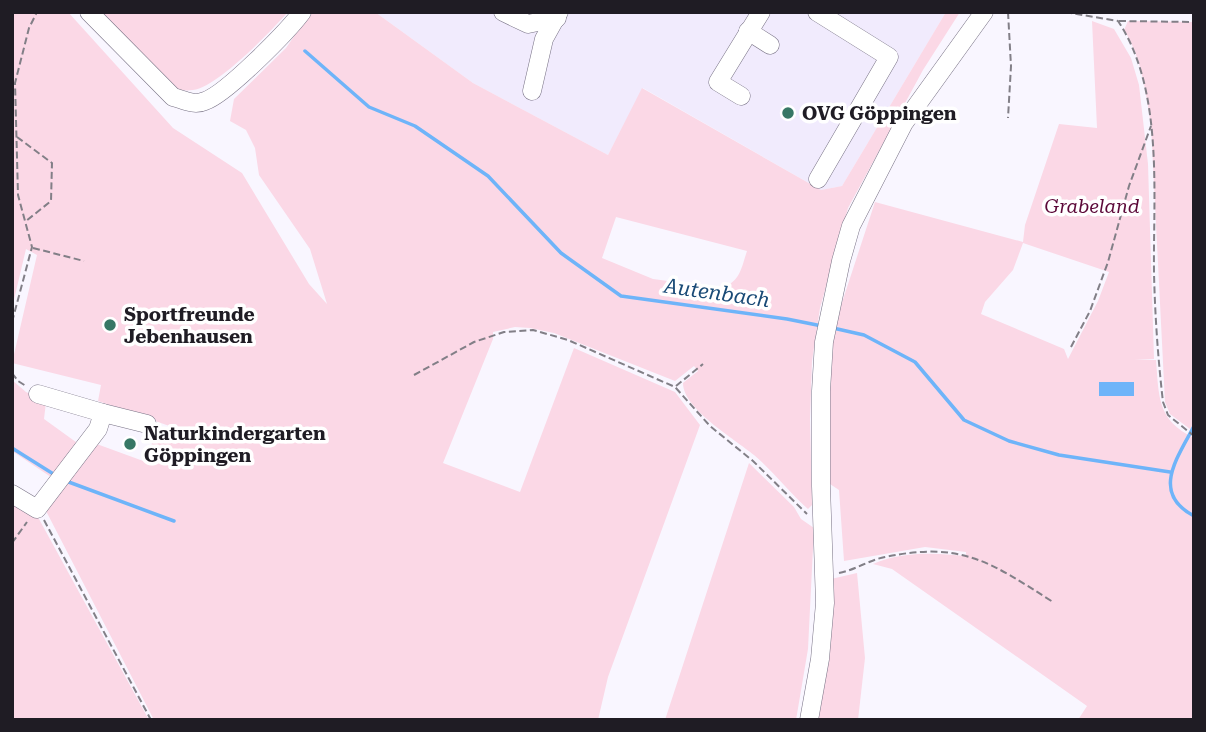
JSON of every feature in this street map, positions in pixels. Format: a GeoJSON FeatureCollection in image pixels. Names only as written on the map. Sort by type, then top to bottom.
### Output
{"type":"FeatureCollection","features":[{"type":"Feature","properties":{"kind":"street"},"geometry":{"type":"LineString","coordinates":[[89,12],[173,96],[191,103],[204,102],[219,93],[289,30],[302,12]]}},
{"type":"Feature","properties":{"kind":"street"},"geometry":{"type":"LineString","coordinates":[[503,12],[528,24],[558,15]]}},
{"type":"Feature","properties":{"kind":"street"},"geometry":{"type":"LineString","coordinates":[[741,96],[718,82],[761,12]]}},
{"type":"Feature","properties":{"kind":"street"},"geometry":{"type":"LineString","coordinates":[[817,12],[889,57],[818,179]]}},
{"type":"Feature","properties":{"kind":"street"},"geometry":{"type":"LineString","coordinates":[[810,720],[820,659],[825,603],[821,391],[824,342],[830,306],[851,226],[904,123],[984,12]]}},
{"type":"Feature","properties":{"kind":"street"},"geometry":{"type":"LineString","coordinates":[[532,91],[544,39],[558,15]]}},
{"type":"Feature","properties":{"kind":"street"},"geometry":{"type":"LineString","coordinates":[[748,31],[770,45]]}},
{"type":"Feature","properties":{"kind":"street"},"geometry":{"type":"LineString","coordinates":[[38,394],[147,424]]}},
{"type":"Feature","properties":{"kind":"street"},"geometry":{"type":"LineString","coordinates":[[12,494],[37,509],[98,429],[103,413]]}},
{"type":"Feature","properties":{"kind":"path"},"geometry":{"type":"LineString","coordinates":[[12,323],[32,247],[18,195],[15,83],[29,28],[37,12]]}},
{"type":"Feature","properties":{"kind":"path"},"geometry":{"type":"LineString","coordinates":[[1008,12],[1012,66],[1008,118]]}},
{"type":"Feature","properties":{"kind":"path"},"geometry":{"type":"LineString","coordinates":[[1065,12],[1118,20],[1194,22]]}},
{"type":"Feature","properties":{"kind":"path"},"geometry":{"type":"LineString","coordinates":[[1118,20],[1129,37],[1137,58],[1151,125],[1154,288],[1163,402],[1168,415],[1192,435]]}},
{"type":"Feature","properties":{"kind":"path"},"geometry":{"type":"LineString","coordinates":[[1070,347],[1090,311],[1108,262],[1129,186],[1151,125]]}},
{"type":"Feature","properties":{"kind":"path"},"geometry":{"type":"LineString","coordinates":[[16,136],[52,163],[51,201],[25,221]]}},
{"type":"Feature","properties":{"kind":"path"},"geometry":{"type":"LineString","coordinates":[[32,247],[84,261]]}},
{"type":"Feature","properties":{"kind":"path"},"geometry":{"type":"LineString","coordinates":[[414,375],[474,342],[504,332],[533,330],[568,341],[675,387],[710,426],[753,461],[822,529]]}},
{"type":"Feature","properties":{"kind":"path"},"geometry":{"type":"LineString","coordinates":[[675,387],[703,364]]}},
{"type":"Feature","properties":{"kind":"path"},"geometry":{"type":"LineString","coordinates":[[12,373],[18,381],[38,394]]}},
{"type":"Feature","properties":{"kind":"path"},"geometry":{"type":"LineString","coordinates":[[12,543],[37,509],[151,720]]}},
{"type":"Feature","properties":{"kind":"path"},"geometry":{"type":"LineString","coordinates":[[824,575],[853,570],[881,557],[925,551],[966,554],[1001,569],[1053,602]]}},
{"type":"Feature","properties":{"kind":"shaded area"},"geometry":{"type":"Polygon","coordinates":[[[375,12],[946,12],[842,186],[821,190],[643,88],[608,155],[473,83],[375,12]]]}},
{"type":"Feature","properties":{"kind":"green space"},"geometry":{"type":"Polygon","coordinates":[[[12,12],[68,12],[173,128],[242,173],[309,284],[327,304],[310,249],[259,175],[255,148],[246,130],[230,121],[234,99],[286,48],[311,12],[375,12],[473,83],[608,155],[642,88],[821,190],[842,186],[946,12],[960,12],[923,70],[848,208],[820,308],[812,361],[812,505],[808,509],[761,461],[711,423],[691,403],[683,383],[698,371],[694,366],[675,381],[554,333],[515,327],[493,332],[493,339],[443,463],[520,492],[574,348],[675,392],[700,425],[608,677],[598,720],[154,720],[45,509],[94,443],[146,462],[154,437],[176,444],[178,429],[98,401],[101,385],[12,363],[37,255],[26,249],[12,308],[12,12]],[[616,217],[602,258],[653,279],[720,288],[736,279],[747,251],[616,217]]]}},
{"type":"Feature","properties":{"kind":"green space"},"geometry":{"type":"Polygon","coordinates":[[[98,12],[288,12],[257,45],[216,79],[204,87],[176,90],[98,12]]]}},
{"type":"Feature","properties":{"kind":"green space","name":"Grabeland"},"geometry":{"type":"Polygon","coordinates":[[[1092,21],[1114,29],[1131,58],[1139,85],[1148,164],[1154,359],[1134,360],[1156,360],[1162,406],[1173,423],[1194,438],[1194,720],[1078,720],[1087,706],[892,569],[873,564],[907,555],[966,556],[966,552],[925,547],[844,561],[839,490],[830,484],[827,418],[832,333],[875,202],[1023,242],[1025,225],[1059,124],[1097,128],[1092,21]],[[1023,243],[1013,270],[985,302],[981,314],[1064,349],[1068,359],[1098,301],[1109,272],[1023,243]]]}},
{"type":"Feature","properties":{"kind":"green space"},"geometry":{"type":"Polygon","coordinates":[[[1128,21],[1194,22],[1194,432],[1170,414],[1165,402],[1151,125],[1139,64],[1124,30],[1128,21]]]}},
{"type":"Feature","properties":{"kind":"green space"},"geometry":{"type":"Polygon","coordinates":[[[12,380],[26,392],[46,402],[44,419],[80,445],[54,479],[12,451],[12,380]]]}},
{"type":"Feature","properties":{"kind":"green space"},"geometry":{"type":"Polygon","coordinates":[[[749,463],[794,507],[801,519],[814,528],[808,649],[796,720],[665,720],[749,463]]]}},
{"type":"Feature","properties":{"kind":"green space"},"geometry":{"type":"Polygon","coordinates":[[[12,501],[39,519],[149,720],[12,720],[12,501]]]}},
{"type":"Feature","properties":{"kind":"green space"},"geometry":{"type":"Polygon","coordinates":[[[857,573],[865,658],[858,720],[817,720],[831,579],[857,573]]]}},
{"type":"Feature","properties":{"kind":"water"},"geometry":{"type":"Polygon","coordinates":[[[1099,382],[1134,382],[1134,396],[1099,396],[1099,382]]]}},
{"type":"Feature","properties":{"kind":"waterway","name":"Autenbach"},"geometry":{"type":"LineString","coordinates":[[305,51],[369,107],[415,126],[488,176],[561,253],[621,296],[822,326]]}},
{"type":"Feature","properties":{"kind":"waterway","name":"Autenbach"},"geometry":{"type":"LineString","coordinates":[[833,328],[864,335],[915,362],[964,420],[1009,441],[1059,455],[1170,472]]}},
{"type":"Feature","properties":{"kind":"waterway","name":"Autenbach"},"geometry":{"type":"LineString","coordinates":[[1194,426],[1175,462],[1170,486],[1173,497],[1194,516]]}},
{"type":"Feature","properties":{"kind":"waterway"},"geometry":{"type":"LineString","coordinates":[[12,448],[55,475]]}},
{"type":"Feature","properties":{"kind":"waterway"},"geometry":{"type":"LineString","coordinates":[[66,481],[174,521]]}},
{"type":"Feature","properties":{"kind":"place","name":"OVG Göppingen"},"geometry":{"type":"Point","coordinates":[788,113]}},
{"type":"Feature","properties":{"kind":"place","name":"Sportfreunde Jebenhausen"},"geometry":{"type":"Point","coordinates":[110,325]}},
{"type":"Feature","properties":{"kind":"place","name":"Naturkindergarten Göppingen"},"geometry":{"type":"Point","coordinates":[130,444]}}]}
